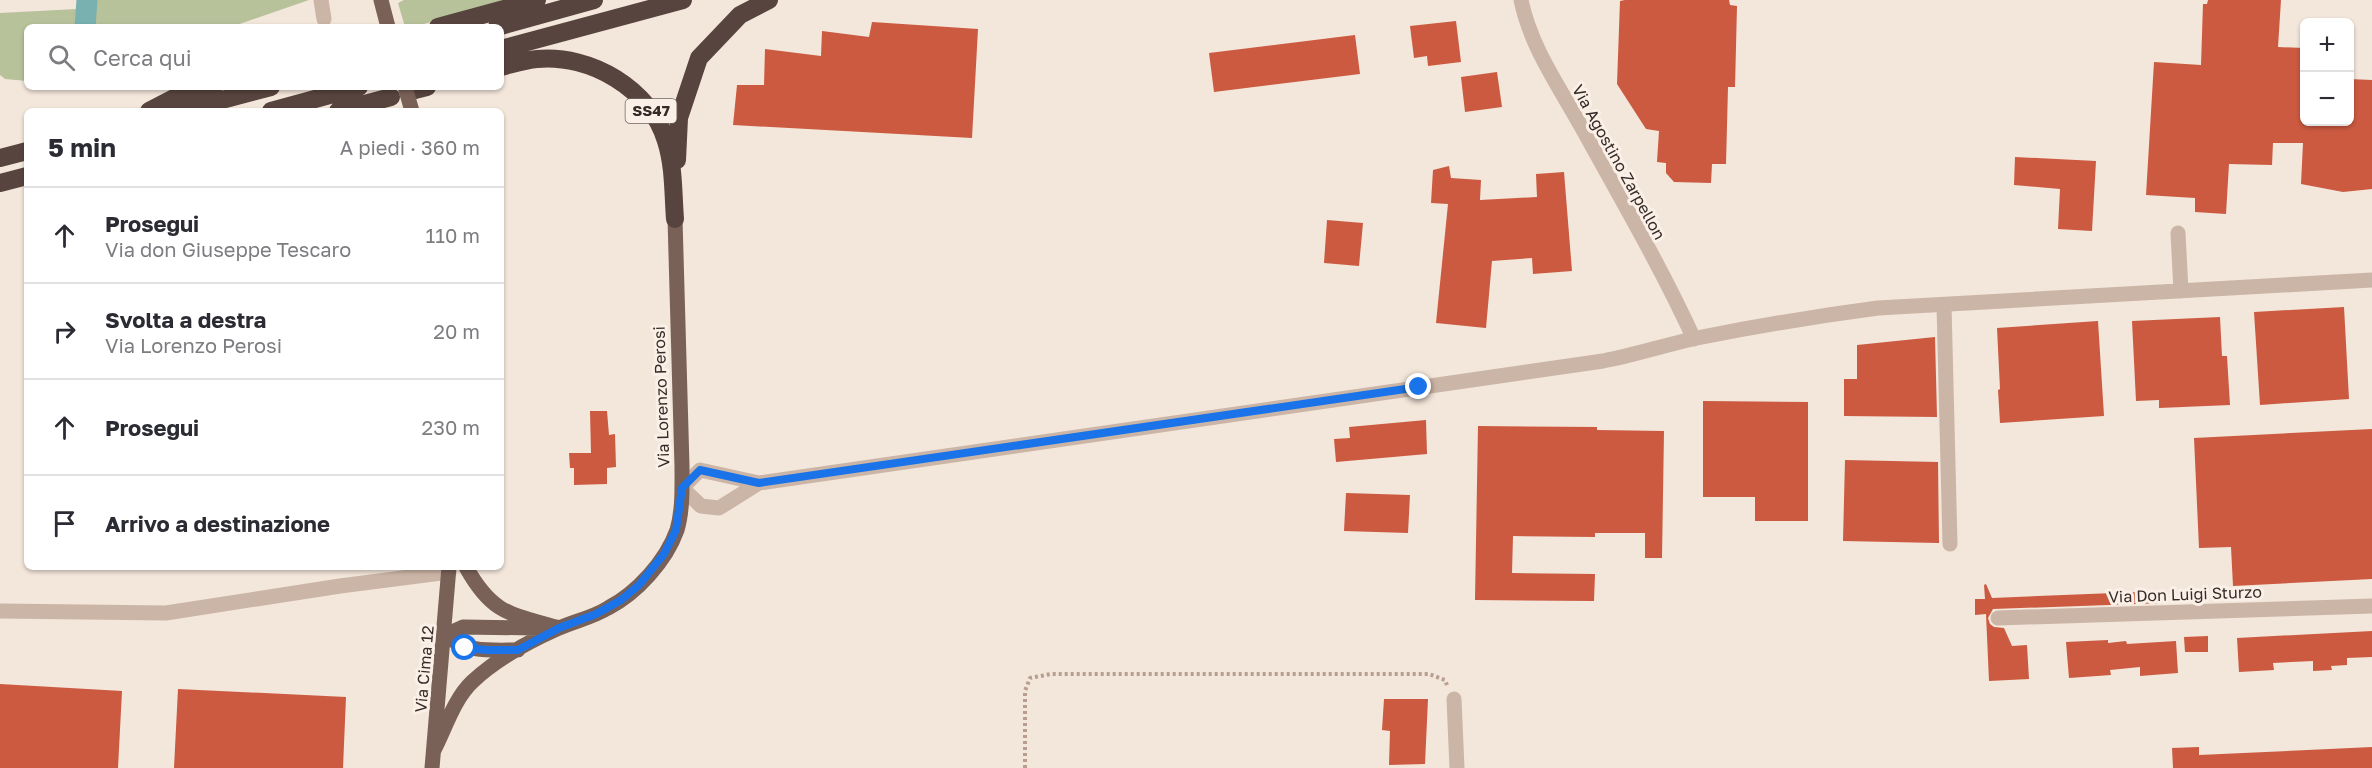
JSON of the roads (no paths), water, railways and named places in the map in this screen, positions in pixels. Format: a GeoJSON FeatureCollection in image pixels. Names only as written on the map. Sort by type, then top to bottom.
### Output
{"type":"FeatureCollection","features":[{"type":"Feature","properties":{"kind":"highway"},"geometry":{"type":"LineString","coordinates":[[449,24],[537,0]]}},
{"type":"Feature","properties":{"kind":"highway"},"geometry":{"type":"LineString","coordinates":[[504,25],[594,0]]}},
{"type":"Feature","properties":{"kind":"highway"},"geometry":{"type":"LineString","coordinates":[[504,48],[683,0]]}},
{"type":"Feature","properties":{"kind":"highway"},"geometry":{"type":"LineString","coordinates":[[675,219],[679,118],[699,58],[740,15],[769,0]]}},
{"type":"Feature","properties":{"kind":"highway","name":"SS47"},"geometry":{"type":"LineString","coordinates":[[504,66],[539,58],[571,61],[599,70],[628,87],[652,111],[667,142],[671,162],[675,219]]}},
{"type":"Feature","properties":{"kind":"highway"},"geometry":{"type":"LineString","coordinates":[[155,108],[176,97],[203,90]]}},
{"type":"Feature","properties":{"kind":"highway"},"geometry":{"type":"LineString","coordinates":[[191,108],[260,90]]}},
{"type":"Feature","properties":{"kind":"highway"},"geometry":{"type":"LineString","coordinates":[[282,108],[348,90]]}},
{"type":"Feature","properties":{"kind":"highway"},"geometry":{"type":"LineString","coordinates":[[348,108],[410,90]]}},
{"type":"Feature","properties":{"kind":"highway"},"geometry":{"type":"LineString","coordinates":[[0,158],[24,152]]}},
{"type":"Feature","properties":{"kind":"highway"},"geometry":{"type":"LineString","coordinates":[[0,183],[24,177]]}},
{"type":"Feature","properties":{"kind":"main road"},"geometry":{"type":"LineString","coordinates":[[381,0],[386,22]]}},
{"type":"Feature","properties":{"kind":"main road"},"geometry":{"type":"LineString","coordinates":[[410,90],[412,108]]}},
{"type":"Feature","properties":{"kind":"main road","name":"Via Lorenzo Perosi"},"geometry":{"type":"LineString","coordinates":[[675,219],[682,488]]}},
{"type":"Feature","properties":{"kind":"main road"},"geometry":{"type":"LineString","coordinates":[[434,750],[470,684],[518,650],[559,628],[609,608],[639,585],[664,554],[676,530],[682,488]]}},
{"type":"Feature","properties":{"kind":"main road","name":"Via Cima 12"},"geometry":{"type":"LineString","coordinates":[[432,768],[449,570]]}},
{"type":"Feature","properties":{"kind":"main road"},"geometry":{"type":"LineString","coordinates":[[468,570],[482,593],[496,607],[516,616],[559,628]]}},
{"type":"Feature","properties":{"kind":"main road"},"geometry":{"type":"LineString","coordinates":[[445,635],[463,627],[559,628]]}},
{"type":"Feature","properties":{"kind":"main road"},"geometry":{"type":"LineString","coordinates":[[445,635],[465,648],[518,650]]}},
{"type":"Feature","properties":{"kind":"street"},"geometry":{"type":"LineString","coordinates":[[321,0],[324,19]]}},
{"type":"Feature","properties":{"kind":"street","name":"Via Agostino Zarpellon"},"geometry":{"type":"LineString","coordinates":[[1521,0],[1528,29],[1547,67],[1694,339]]}},
{"type":"Feature","properties":{"kind":"street"},"geometry":{"type":"LineString","coordinates":[[2178,233],[2181,291]]}},
{"type":"Feature","properties":{"kind":"street"},"geometry":{"type":"LineString","coordinates":[[682,488],[701,506],[719,508],[759,483],[1603,362],[1694,339],[1836,313],[2372,280]]}},
{"type":"Feature","properties":{"kind":"street"},"geometry":{"type":"LineString","coordinates":[[1944,305],[1950,544]]}},
{"type":"Feature","properties":{"kind":"street","name":"Via Lorenzo Perosi"},"geometry":{"type":"LineString","coordinates":[[682,488],[700,470],[759,483]]}},
{"type":"Feature","properties":{"kind":"street"},"geometry":{"type":"LineString","coordinates":[[0,611],[166,613],[449,570]]}},
{"type":"Feature","properties":{"kind":"street","name":"Via Don Luigi Sturzo"},"geometry":{"type":"LineString","coordinates":[[1998,618],[2372,606]]}},
{"type":"Feature","properties":{"kind":"street"},"geometry":{"type":"LineString","coordinates":[[1454,699],[1456,768]]}},
{"type":"Feature","properties":{"kind":"waterway"},"geometry":{"type":"LineString","coordinates":[[85,24],[87,0]]}}]}
